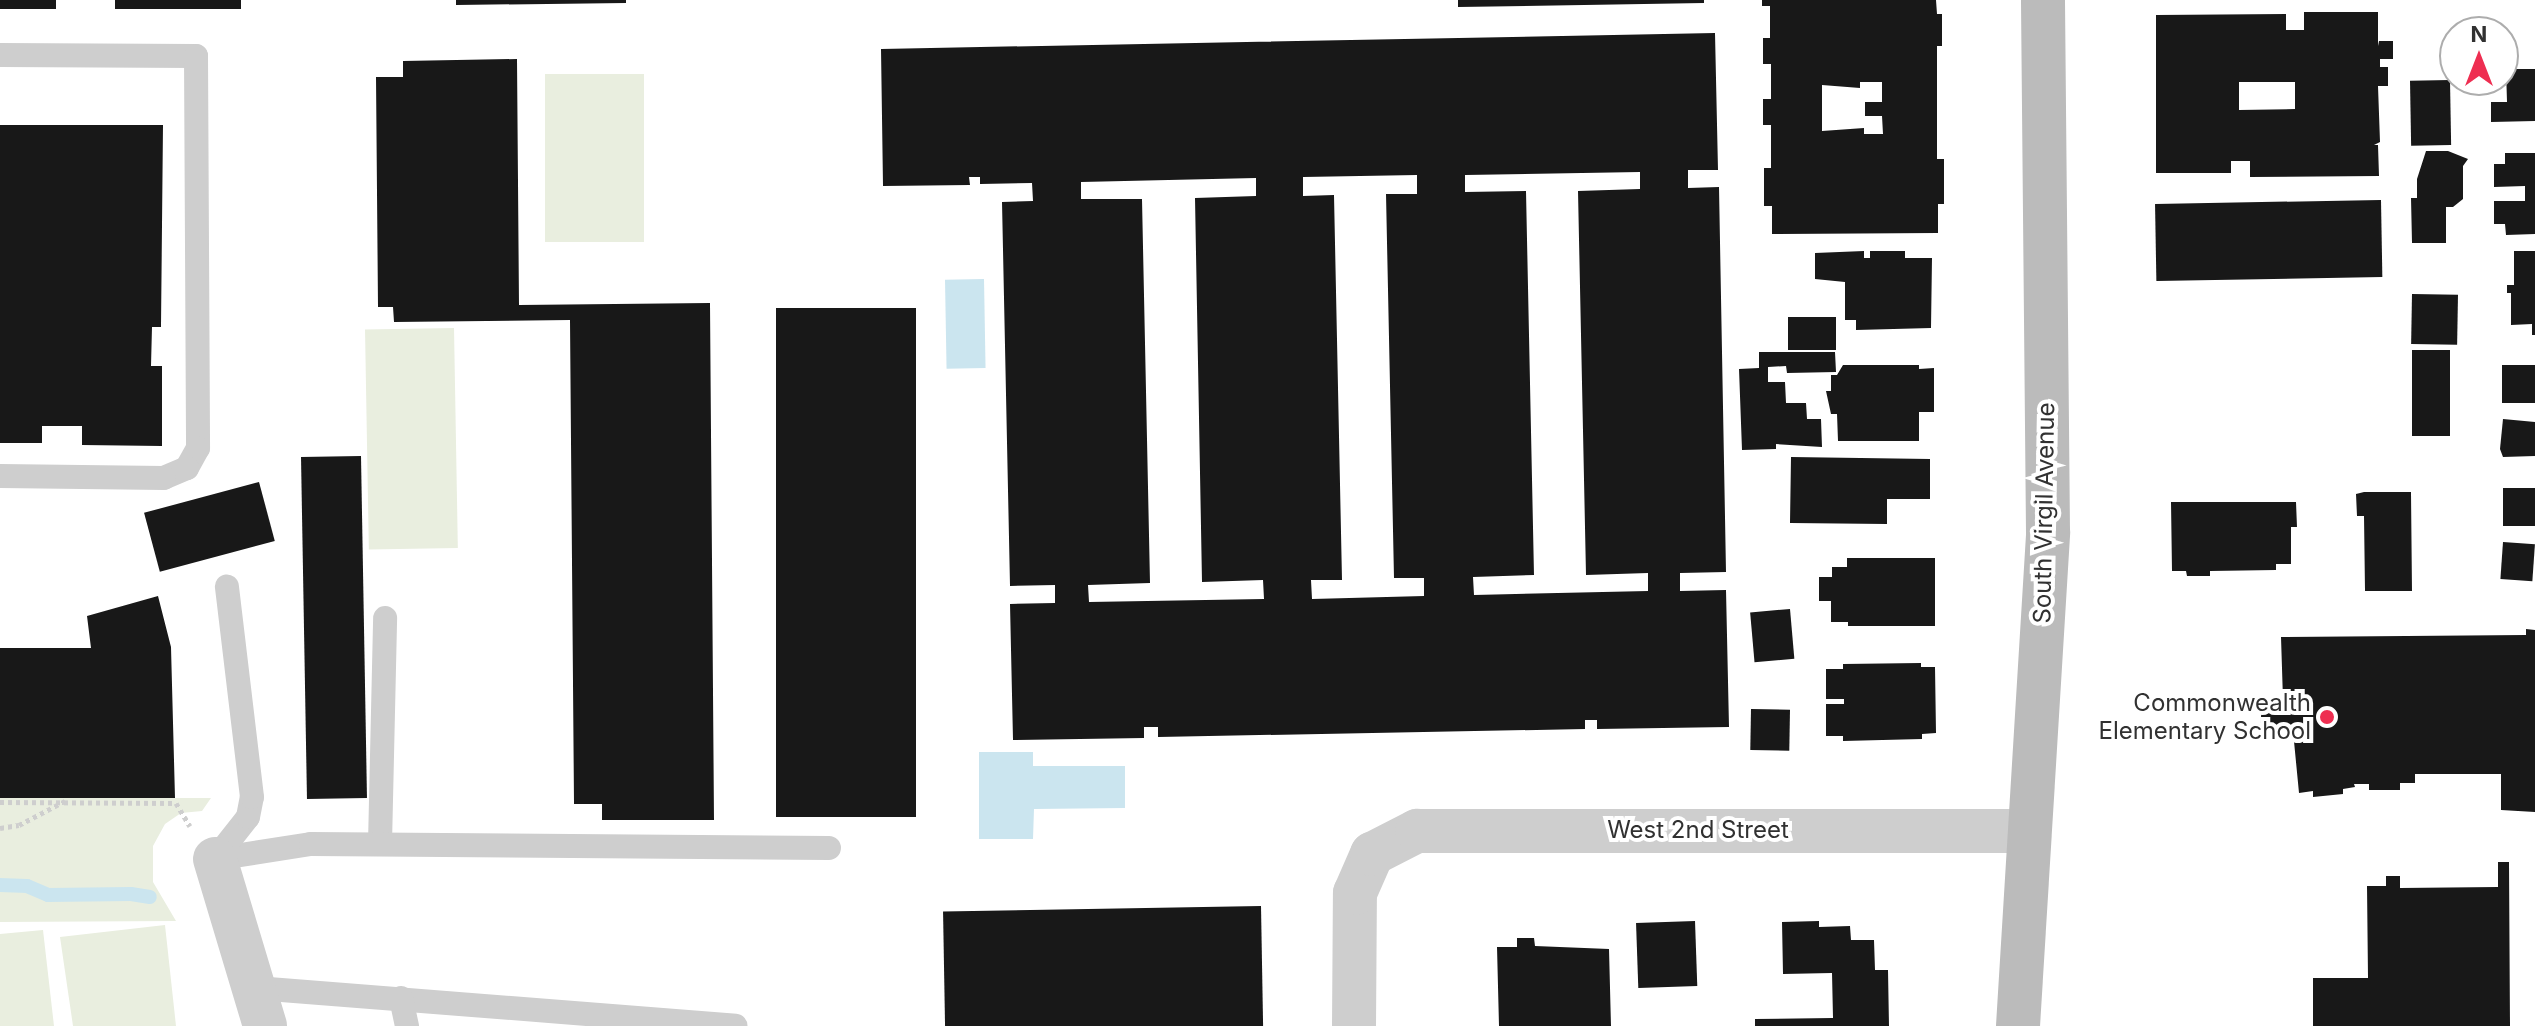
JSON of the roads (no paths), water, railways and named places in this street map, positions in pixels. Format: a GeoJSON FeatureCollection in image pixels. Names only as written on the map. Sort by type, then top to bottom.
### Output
{"type":"FeatureCollection","features":[{"type":"Feature","properties":{"kind":"main road","name":"South Virgil Avenue"},"geometry":{"type":"LineString","coordinates":[[2018,1026],[2048,532],[2043,0]]}},
{"type":"Feature","properties":{"kind":"street","name":"West 2nd Street"},"geometry":{"type":"LineString","coordinates":[[1354,1026],[1355,893],[1372,854],[1417,831],[2029,831]]}},
{"type":"Feature","properties":{"kind":"street"},"geometry":{"type":"LineString","coordinates":[[215,859],[261,1007]]}},
{"type":"Feature","properties":{"kind":"lane"},"geometry":{"type":"LineString","coordinates":[[0,55],[196,56],[198,448],[187,468],[164,478],[0,476]]}},
{"type":"Feature","properties":{"kind":"lane"},"geometry":{"type":"LineString","coordinates":[[215,859],[248,817],[252,797],[227,586]]}},
{"type":"Feature","properties":{"kind":"lane"},"geometry":{"type":"LineString","coordinates":[[380,844],[385,618]]}},
{"type":"Feature","properties":{"kind":"lane"},"geometry":{"type":"LineString","coordinates":[[215,859],[311,844],[829,848]]}},
{"type":"Feature","properties":{"kind":"lane"},"geometry":{"type":"LineString","coordinates":[[401,998],[407,1026]]}},
{"type":"Feature","properties":{"kind":"lane"},"geometry":{"type":"LineString","coordinates":[[261,1007],[401,998],[556,1019],[735,1026]]}},
{"type":"Feature","properties":{"kind":"water"},"geometry":{"type":"Polygon","coordinates":[[[984,279],[986,368],[947,369],[945,280],[984,279]]]}},
{"type":"Feature","properties":{"kind":"water"},"geometry":{"type":"Polygon","coordinates":[[[979,752],[1033,752],[1033,766],[1125,766],[1125,808],[1034,809],[1033,839],[979,839],[979,752]]]}},
{"type":"Feature","properties":{"kind":"waterway"},"geometry":{"type":"LineString","coordinates":[[0,885],[27,886],[48,895],[131,894],[150,897]]}},
{"type":"Feature","properties":{"kind":"place","name":"Commonwealth Elementary School"},"geometry":{"type":"Point","coordinates":[2327,717]}}]}
